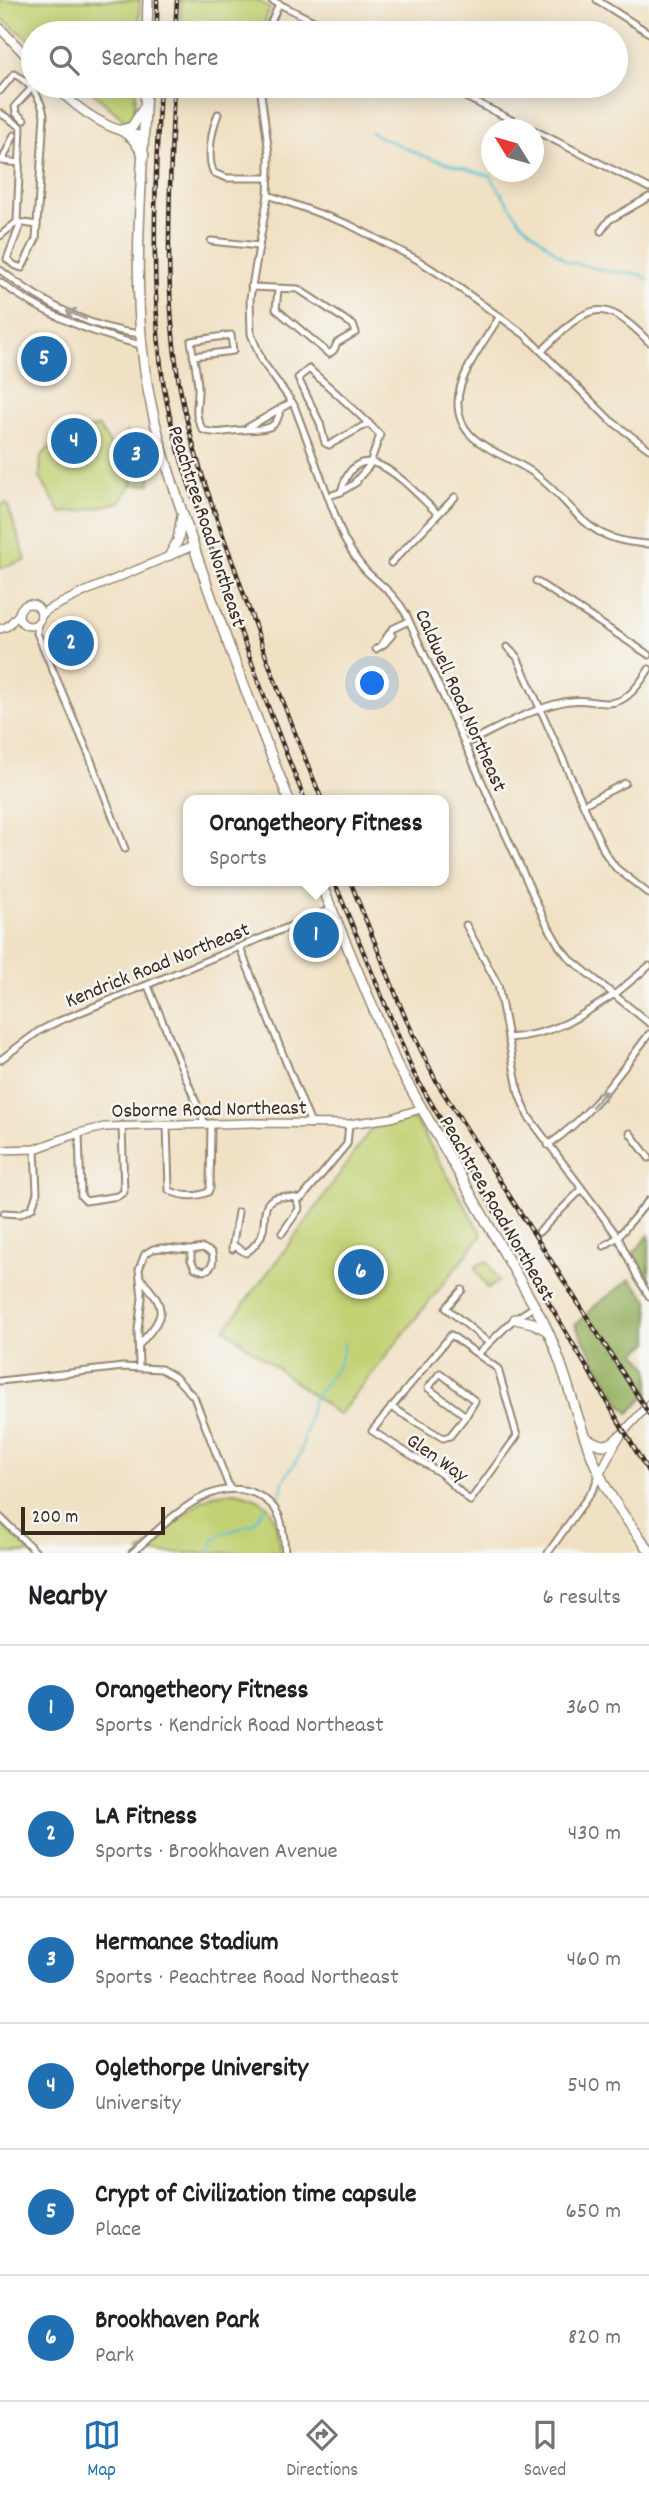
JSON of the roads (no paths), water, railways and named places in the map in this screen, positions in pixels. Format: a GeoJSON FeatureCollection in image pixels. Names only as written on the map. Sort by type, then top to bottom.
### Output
{"type":"FeatureCollection","features":[{"type":"Feature","properties":{"kind":"highway"},"geometry":{"type":"LineString","coordinates":[[147,21],[148,0]]}},
{"type":"Feature","properties":{"kind":"highway","name":"Peachtree Road Northeast"},"geometry":{"type":"LineString","coordinates":[[145,98],[139,294],[141,339],[157,435],[193,546],[254,715],[287,795]]}},
{"type":"Feature","properties":{"kind":"highway"},"geometry":{"type":"LineString","coordinates":[[121,130],[132,127],[145,106]]}},
{"type":"Feature","properties":{"kind":"highway"},"geometry":{"type":"LineString","coordinates":[[121,130],[133,139],[144,155]]}},
{"type":"Feature","properties":{"kind":"highway"},"geometry":{"type":"LineString","coordinates":[[170,555],[178,540],[183,514]]}},
{"type":"Feature","properties":{"kind":"highway","name":"Peachtree Road Northeast"},"geometry":{"type":"LineString","coordinates":[[322,886],[396,1063],[548,1331],[599,1475],[649,1550]]}},
{"type":"Feature","properties":{"kind":"highway"},"geometry":{"type":"LineString","coordinates":[[515,1319],[533,1323],[548,1331]]}},
{"type":"Feature","properties":{"kind":"highway"},"geometry":{"type":"LineString","coordinates":[[586,1438],[604,1446],[620,1437]]}},
{"type":"Feature","properties":{"kind":"main road"},"geometry":{"type":"LineString","coordinates":[[0,27],[21,50]]}},
{"type":"Feature","properties":{"kind":"main road"},"geometry":{"type":"LineString","coordinates":[[67,98],[90,115],[134,135],[145,136]]}},
{"type":"Feature","properties":{"kind":"street"},"geometry":{"type":"LineString","coordinates":[[271,0],[314,21]]}},
{"type":"Feature","properties":{"kind":"street"},"geometry":{"type":"LineString","coordinates":[[597,0],[649,33]]}},
{"type":"Feature","properties":{"kind":"street"},"geometry":{"type":"LineString","coordinates":[[271,21],[279,4]]}},
{"type":"Feature","properties":{"kind":"street"},"geometry":{"type":"LineString","coordinates":[[0,91],[14,74],[21,80]]}},
{"type":"Feature","properties":{"kind":"street"},"geometry":{"type":"LineString","coordinates":[[23,98],[15,106],[16,113],[24,120]]}},
{"type":"Feature","properties":{"kind":"street"},"geometry":{"type":"LineString","coordinates":[[1,116],[21,127],[19,222],[7,258],[22,268],[36,239],[44,115],[38,98]]}},
{"type":"Feature","properties":{"kind":"street","name":"Caldwell Road Northeast"},"geometry":{"type":"LineString","coordinates":[[262,98],[270,153],[268,195],[251,287],[249,317],[256,347],[262,361],[292,402],[353,554],[398,600],[409,621],[545,921],[560,947],[649,1023]]}},
{"type":"Feature","properties":{"kind":"street"},"geometry":{"type":"LineString","coordinates":[[468,98],[510,119]]}},
{"type":"Feature","properties":{"kind":"street"},"geometry":{"type":"LineString","coordinates":[[218,114],[213,126],[211,166],[214,173],[226,178],[269,178]]}},
{"type":"Feature","properties":{"kind":"street"},"geometry":{"type":"LineString","coordinates":[[14,135],[1,163],[20,163]]}},
{"type":"Feature","properties":{"kind":"street"},"geometry":{"type":"LineString","coordinates":[[544,136],[649,188]]}},
{"type":"Feature","properties":{"kind":"street"},"geometry":{"type":"LineString","coordinates":[[268,195],[348,224],[416,259],[500,316],[542,351],[610,419],[649,449]]}},
{"type":"Feature","properties":{"kind":"street"},"geometry":{"type":"LineString","coordinates":[[601,231],[609,220],[649,197]]}},
{"type":"Feature","properties":{"kind":"street"},"geometry":{"type":"LineString","coordinates":[[0,236],[19,222],[37,225]]}},
{"type":"Feature","properties":{"kind":"street"},"geometry":{"type":"LineString","coordinates":[[211,241],[259,246]]}},
{"type":"Feature","properties":{"kind":"street"},"geometry":{"type":"LineString","coordinates":[[0,270],[40,298],[75,315],[141,339]]}},
{"type":"Feature","properties":{"kind":"street"},"geometry":{"type":"LineString","coordinates":[[0,282],[37,306],[95,333],[141,339]]}},
{"type":"Feature","properties":{"kind":"street"},"geometry":{"type":"LineString","coordinates":[[251,287],[298,289],[353,325],[356,332],[337,343],[329,354],[276,309],[278,290]]}},
{"type":"Feature","properties":{"kind":"street"},"geometry":{"type":"LineString","coordinates":[[542,351],[566,326],[587,311],[610,312],[621,317],[649,342]]}},
{"type":"Feature","properties":{"kind":"street"},"geometry":{"type":"LineString","coordinates":[[500,316],[461,386],[458,401],[465,429],[481,445],[535,474],[585,524],[617,540],[649,544]]}},
{"type":"Feature","properties":{"kind":"street"},"geometry":{"type":"LineString","coordinates":[[193,356],[233,351],[231,335],[191,341],[193,356],[198,387],[195,417],[203,430],[215,434],[247,428],[262,430],[272,426],[279,417],[279,409]]}},
{"type":"Feature","properties":{"kind":"street"},"geometry":{"type":"LineString","coordinates":[[329,496],[341,492],[362,477],[380,441],[380,435],[369,423],[309,369],[298,378],[320,424],[325,443],[336,443],[369,423]]}},
{"type":"Feature","properties":{"kind":"street"},"geometry":{"type":"LineString","coordinates":[[247,428],[292,402]]}},
{"type":"Feature","properties":{"kind":"street"},"geometry":{"type":"LineString","coordinates":[[341,492],[351,469],[362,461],[399,477],[438,514]]}},
{"type":"Feature","properties":{"kind":"street"},"geometry":{"type":"LineString","coordinates":[[391,563],[454,497]]}},
{"type":"Feature","properties":{"kind":"street"},"geometry":{"type":"LineString","coordinates":[[37,625],[47,610],[193,546]]}},
{"type":"Feature","properties":{"kind":"street"},"geometry":{"type":"LineString","coordinates":[[536,581],[649,655]]}},
{"type":"Feature","properties":{"kind":"street"},"geometry":{"type":"LineString","coordinates":[[20,619],[23,605],[46,606],[84,592]]}},
{"type":"Feature","properties":{"kind":"street"},"geometry":{"type":"LineString","coordinates":[[37,606],[37,625],[125,849]]}},
{"type":"Feature","properties":{"kind":"street"},"geometry":{"type":"LineString","coordinates":[[0,629],[20,619],[37,625]]}},
{"type":"Feature","properties":{"kind":"street"},"geometry":{"type":"LineString","coordinates":[[379,646],[394,629],[409,621]]}},
{"type":"Feature","properties":{"kind":"street"},"geometry":{"type":"LineString","coordinates":[[507,647],[517,657],[610,861],[649,894]]}},
{"type":"Feature","properties":{"kind":"street"},"geometry":{"type":"LineString","coordinates":[[465,744],[560,702],[610,704],[632,693],[649,669]]}},
{"type":"Feature","properties":{"kind":"street"},"geometry":{"type":"LineString","coordinates":[[584,804],[625,783]]}},
{"type":"Feature","properties":{"kind":"street","name":"Kendrick Road Northeast"},"geometry":{"type":"LineString","coordinates":[[0,1060],[39,1031],[79,1012],[332,909]]}},
{"type":"Feature","properties":{"kind":"street"},"geometry":{"type":"LineString","coordinates":[[466,925],[498,985],[523,1107],[618,1237],[649,1296]]}},
{"type":"Feature","properties":{"kind":"street"},"geometry":{"type":"LineString","coordinates":[[240,948],[311,1124]]}},
{"type":"Feature","properties":{"kind":"street"},"geometry":{"type":"LineString","coordinates":[[508,1038],[526,1037],[563,1026],[579,1018],[649,967]]}},
{"type":"Feature","properties":{"kind":"street"},"geometry":{"type":"LineString","coordinates":[[148,986],[208,1124],[210,1188],[203,1195],[190,1196],[169,1190],[167,1125]]}},
{"type":"Feature","properties":{"kind":"street"},"geometry":{"type":"LineString","coordinates":[[548,1144],[571,1128],[601,1097],[649,1034]]}},
{"type":"Feature","properties":{"kind":"street","name":"Osborne Road Northeast"},"geometry":{"type":"LineString","coordinates":[[0,1150],[35,1149],[79,1133],[122,1125],[349,1124],[391,1118],[420,1109]]}},
{"type":"Feature","properties":{"kind":"street"},"geometry":{"type":"LineString","coordinates":[[239,1212],[233,1247],[246,1253],[259,1240],[267,1204],[280,1197],[302,1198],[347,1144],[349,1124]]}},
{"type":"Feature","properties":{"kind":"street"},"geometry":{"type":"LineString","coordinates":[[79,1133],[81,1196],[86,1201],[118,1196],[124,1192],[122,1125]]}},
{"type":"Feature","properties":{"kind":"street"},"geometry":{"type":"LineString","coordinates":[[629,1133],[649,1158]]}},
{"type":"Feature","properties":{"kind":"street"},"geometry":{"type":"LineString","coordinates":[[4,1213],[20,1214],[32,1208],[37,1193],[35,1149]]}},
{"type":"Feature","properties":{"kind":"street"},"geometry":{"type":"LineString","coordinates":[[538,1232],[582,1189]]}},
{"type":"Feature","properties":{"kind":"street"},"geometry":{"type":"LineString","coordinates":[[282,1233],[299,1209],[296,1199]]}},
{"type":"Feature","properties":{"kind":"street"},"geometry":{"type":"LineString","coordinates":[[604,1247],[618,1237],[649,1200]]}},
{"type":"Feature","properties":{"kind":"street"},"geometry":{"type":"LineString","coordinates":[[139,1366],[138,1329],[142,1280],[139,1269],[145,1254],[162,1248],[203,1248],[209,1250],[213,1256],[210,1268],[204,1271],[195,1268],[191,1260],[191,1250]]}},
{"type":"Feature","properties":{"kind":"street"},"geometry":{"type":"LineString","coordinates":[[139,1344],[157,1324],[161,1314],[159,1301],[142,1280]]}},
{"type":"Feature","properties":{"kind":"street"},"geometry":{"type":"LineString","coordinates":[[142,1293],[150,1290]]}},
{"type":"Feature","properties":{"kind":"street"},"geometry":{"type":"LineString","coordinates":[[462,1290],[446,1308],[489,1343]]}},
{"type":"Feature","properties":{"kind":"street"},"geometry":{"type":"LineString","coordinates":[[478,1354],[515,1319],[535,1306]]}},
{"type":"Feature","properties":{"kind":"street","name":"Glen Way"},"geometry":{"type":"LineString","coordinates":[[451,1335],[498,1369],[517,1436],[470,1501],[440,1473],[373,1433],[391,1407],[451,1335]]}},
{"type":"Feature","properties":{"kind":"street"},"geometry":{"type":"LineString","coordinates":[[0,1381],[83,1370],[139,1366],[161,1369],[185,1385],[194,1396],[230,1489]]}},
{"type":"Feature","properties":{"kind":"street"},"geometry":{"type":"LineString","coordinates":[[440,1373],[475,1401],[466,1416],[428,1388],[440,1373]]}},
{"type":"Feature","properties":{"kind":"street"},"geometry":{"type":"LineString","coordinates":[[548,1553],[594,1488],[620,1437],[649,1404]]}},
{"type":"Feature","properties":{"kind":"street","name":"Glen Way"},"geometry":{"type":"LineString","coordinates":[[391,1407],[443,1438],[450,1436],[466,1416]]}},
{"type":"Feature","properties":{"kind":"street"},"geometry":{"type":"LineString","coordinates":[[132,1553],[194,1502],[209,1494],[230,1489],[256,1494],[274,1507],[282,1525],[285,1553]]}},
{"type":"Feature","properties":{"kind":"street"},"geometry":{"type":"LineString","coordinates":[[0,1517],[37,1553]]}},
{"type":"Feature","properties":{"kind":"waterway"},"geometry":{"type":"LineString","coordinates":[[370,132],[423,156],[490,176],[520,221],[566,261],[606,271],[639,274],[649,280]]}},
{"type":"Feature","properties":{"kind":"waterway"},"geometry":{"type":"LineString","coordinates":[[279,1499],[284,1479],[300,1455],[313,1400],[338,1366],[344,1342]]}},
{"type":"Feature","properties":{"kind":"waterway"},"geometry":{"type":"LineString","coordinates":[[210,1553],[214,1539],[253,1524],[264,1509]]}},
{"type":"Feature","properties":{"kind":"railway"},"geometry":{"type":"LineString","coordinates":[[157,0],[157,21]]}},
{"type":"Feature","properties":{"kind":"railway"},"geometry":{"type":"LineString","coordinates":[[176,21],[177,0]]}},
{"type":"Feature","properties":{"kind":"railway"},"geometry":{"type":"LineString","coordinates":[[159,98],[155,262],[158,332],[165,391],[175,439],[190,487],[235,617],[303,795]]}},
{"type":"Feature","properties":{"kind":"railway"},"geometry":{"type":"LineString","coordinates":[[174,98],[169,272],[179,383],[195,453],[218,521],[276,684],[320,795]]}},
{"type":"Feature","properties":{"kind":"railway"},"geometry":{"type":"LineString","coordinates":[[336,886],[414,1074],[649,1473]]}},
{"type":"Feature","properties":{"kind":"railway"},"geometry":{"type":"LineString","coordinates":[[352,886],[405,1017],[436,1081],[649,1414]]}},
{"type":"Feature","properties":{"kind":"place","name":"Crypt of Civilization time capsule"},"geometry":{"type":"Point","coordinates":[44,359]}},
{"type":"Feature","properties":{"kind":"place","name":"Oglethorpe University"},"geometry":{"type":"Point","coordinates":[74,441]}},
{"type":"Feature","properties":{"kind":"place","name":"Hermance Stadium"},"geometry":{"type":"Point","coordinates":[136,455]}},
{"type":"Feature","properties":{"kind":"place","name":"LA Fitness"},"geometry":{"type":"Point","coordinates":[71,643]}},
{"type":"Feature","properties":{"kind":"place","name":"Orangetheory Fitness"},"geometry":{"type":"Point","coordinates":[316,935]}},
{"type":"Feature","properties":{"kind":"place","name":"Brookhaven Park"},"geometry":{"type":"Point","coordinates":[361,1272]}}]}
